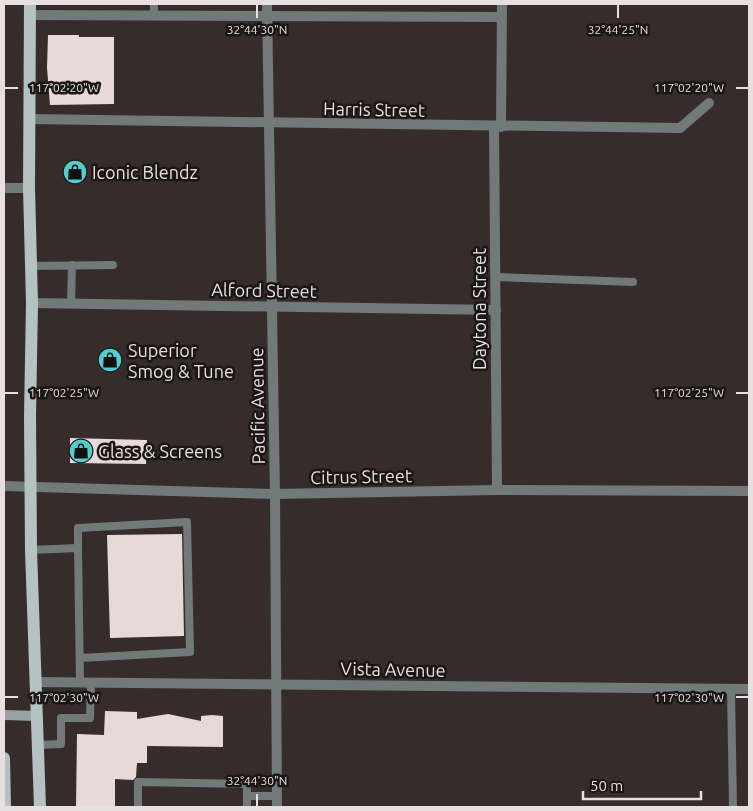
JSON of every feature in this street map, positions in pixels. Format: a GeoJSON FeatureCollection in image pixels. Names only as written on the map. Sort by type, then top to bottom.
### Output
{"type":"FeatureCollection","features":[{"type":"Feature","properties":{"kind":"main road"},"geometry":{"type":"LineString","coordinates":[[30,9],[29,188],[32,303],[30,486],[40,807]]}},
{"type":"Feature","properties":{"kind":"main road"},"geometry":{"type":"LineString","coordinates":[[4,758],[5,807]]}},
{"type":"Feature","properties":{"kind":"street","name":"Pacific Avenue"},"geometry":{"type":"LineString","coordinates":[[267,4],[275,494],[277,807]]}},
{"type":"Feature","properties":{"kind":"street","name":"Daytona Street"},"geometry":{"type":"LineString","coordinates":[[497,490],[496,277],[502,4]]}},
{"type":"Feature","properties":{"kind":"street"},"geometry":{"type":"LineString","coordinates":[[30,9],[154,15],[502,17]]}},
{"type":"Feature","properties":{"kind":"street","name":"Harris Street"},"geometry":{"type":"LineString","coordinates":[[29,119],[269,124],[680,128],[709,103]]}},
{"type":"Feature","properties":{"kind":"street"},"geometry":{"type":"LineString","coordinates":[[4,188],[29,188]]}},
{"type":"Feature","properties":{"kind":"street","name":"Alford Street"},"geometry":{"type":"LineString","coordinates":[[32,303],[496,310]]}},
{"type":"Feature","properties":{"kind":"street","name":"Citrus Street"},"geometry":{"type":"LineString","coordinates":[[4,486],[275,494],[497,490],[749,491]]}},
{"type":"Feature","properties":{"kind":"street","name":"Vista Avenue"},"geometry":{"type":"LineString","coordinates":[[36,682],[749,689]]}},
{"type":"Feature","properties":{"kind":"street"},"geometry":{"type":"LineString","coordinates":[[4,715],[37,716]]}},
{"type":"Feature","properties":{"kind":"lane"},"geometry":{"type":"LineString","coordinates":[[154,4],[154,15]]}},
{"type":"Feature","properties":{"kind":"lane"},"geometry":{"type":"LineString","coordinates":[[31,266],[113,266]]}},
{"type":"Feature","properties":{"kind":"lane"},"geometry":{"type":"LineString","coordinates":[[71,304],[72,266]]}},
{"type":"Feature","properties":{"kind":"lane"},"geometry":{"type":"LineString","coordinates":[[496,277],[633,282]]}},
{"type":"Feature","properties":{"kind":"lane"},"geometry":{"type":"LineString","coordinates":[[80,658],[190,652],[187,522],[78,528],[80,683]]}},
{"type":"Feature","properties":{"kind":"lane"},"geometry":{"type":"LineString","coordinates":[[31,550],[78,548]]}},
{"type":"Feature","properties":{"kind":"lane"},"geometry":{"type":"LineString","coordinates":[[38,745],[61,744],[62,718],[90,718],[91,683]]}},
{"type":"Feature","properties":{"kind":"lane"},"geometry":{"type":"LineString","coordinates":[[731,689],[733,807]]}},
{"type":"Feature","properties":{"kind":"lane"},"geometry":{"type":"LineString","coordinates":[[138,807],[138,782],[247,784],[247,807]]}},
{"type":"Feature","properties":{"kind":"lane"},"geometry":{"type":"LineString","coordinates":[[247,796],[277,796]]}},
{"type":"Feature","properties":{"kind":"building"},"geometry":{"type":"Polygon","coordinates":[[[48,35],[114,37],[114,104],[50,105],[47,68],[48,35]]]}},
{"type":"Feature","properties":{"kind":"building"},"geometry":{"type":"Polygon","coordinates":[[[70,438],[147,440],[146,464],[70,463],[70,438]]]}},
{"type":"Feature","properties":{"kind":"building"},"geometry":{"type":"Polygon","coordinates":[[[182,534],[184,636],[110,638],[107,535],[182,534]]]}},
{"type":"Feature","properties":{"kind":"building"},"geometry":{"type":"Polygon","coordinates":[[[105,711],[137,712],[137,719],[168,714],[201,721],[201,716],[223,716],[223,747],[147,746],[147,763],[137,763],[136,777],[133,780],[115,779],[115,807],[76,807],[77,734],[104,735],[105,711]]]}},
{"type":"Feature","properties":{"kind":"place","name":"Iconic Blendz"},"geometry":{"type":"Point","coordinates":[75,172]}},
{"type":"Feature","properties":{"kind":"place","name":"Superior Smog & Tune"},"geometry":{"type":"Point","coordinates":[110,360]}},
{"type":"Feature","properties":{"kind":"place","name":"Glass & Screens"},"geometry":{"type":"Point","coordinates":[81,451]}}]}
